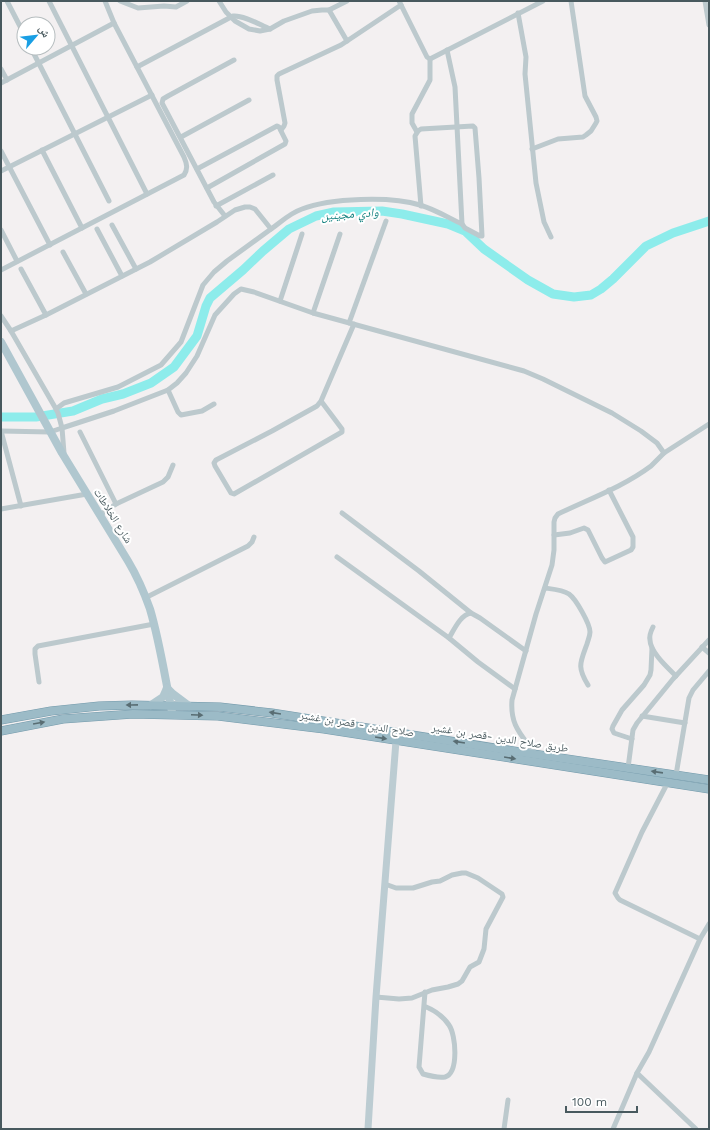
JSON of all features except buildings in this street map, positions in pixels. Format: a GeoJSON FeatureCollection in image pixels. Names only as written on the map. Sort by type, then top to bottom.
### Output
{"type":"FeatureCollection","features":[{"type":"Feature","properties":{"kind":"highway","name":"طريق صلاح الدين -قصر بن غشير"},"geometry":{"type":"LineString","coordinates":[[1,720],[72,708],[100,706],[170,705],[220,707],[272,713],[709,780]]}},
{"type":"Feature","properties":{"kind":"highway"},"geometry":{"type":"LineString","coordinates":[[218,716],[220,707]]}},
{"type":"Feature","properties":{"kind":"highway","name":"صلاح الدين - قصر بن غشير"},"geometry":{"type":"LineString","coordinates":[[1,731],[63,719],[133,714],[218,716],[324,729],[709,788]]}},
{"type":"Feature","properties":{"kind":"main road","name":"شارع الخلاطات"},"geometry":{"type":"LineString","coordinates":[[1,342],[42,419],[137,577],[154,624],[172,714]]}},
{"type":"Feature","properties":{"kind":"main road"},"geometry":{"type":"LineString","coordinates":[[151,705],[163,697],[167,687],[173,694],[189,706]]}},
{"type":"Feature","properties":{"kind":"main road"},"geometry":{"type":"LineString","coordinates":[[368,1129],[376,997],[396,741]]}},
{"type":"Feature","properties":{"kind":"street"},"geometry":{"type":"LineString","coordinates":[[7,1],[16,18]]}},
{"type":"Feature","properties":{"kind":"street"},"geometry":{"type":"LineString","coordinates":[[49,1],[146,194]]}},
{"type":"Feature","properties":{"kind":"street"},"geometry":{"type":"LineString","coordinates":[[1,270],[184,175],[187,163],[114,23],[105,1]]}},
{"type":"Feature","properties":{"kind":"street"},"geometry":{"type":"LineString","coordinates":[[120,1],[138,8],[176,6],[188,1]]}},
{"type":"Feature","properties":{"kind":"street"},"geometry":{"type":"LineString","coordinates":[[219,1],[226,12],[235,21],[254,31],[270,29],[284,21],[312,11],[329,10],[347,1]]}},
{"type":"Feature","properties":{"kind":"street"},"geometry":{"type":"LineString","coordinates":[[430,59],[543,1]]}},
{"type":"Feature","properties":{"kind":"street"},"geometry":{"type":"LineString","coordinates":[[532,149],[558,139],[583,137],[590,131],[597,121],[586,96],[571,1]]}},
{"type":"Feature","properties":{"kind":"street"},"geometry":{"type":"LineString","coordinates":[[705,1],[709,25]]}},
{"type":"Feature","properties":{"kind":"street"},"geometry":{"type":"LineString","coordinates":[[281,130],[285,123],[277,80],[281,72],[331,50],[347,41],[400,3],[427,57],[430,59],[430,80],[412,114],[412,123],[417,132]]}},
{"type":"Feature","properties":{"kind":"street"},"geometry":{"type":"LineString","coordinates":[[329,10],[347,41]]}},
{"type":"Feature","properties":{"kind":"street"},"geometry":{"type":"LineString","coordinates":[[518,14],[526,57],[525,74],[536,183],[544,222],[551,237]]}},
{"type":"Feature","properties":{"kind":"street"},"geometry":{"type":"LineString","coordinates":[[137,67],[231,17]]}},
{"type":"Feature","properties":{"kind":"street"},"geometry":{"type":"LineString","coordinates":[[1,83],[114,23]]}},
{"type":"Feature","properties":{"kind":"street"},"geometry":{"type":"LineString","coordinates":[[447,50],[455,87],[462,224]]}},
{"type":"Feature","properties":{"kind":"street"},"geometry":{"type":"LineString","coordinates":[[35,56],[109,201]]}},
{"type":"Feature","properties":{"kind":"street"},"geometry":{"type":"LineString","coordinates":[[225,216],[216,206],[162,102],[163,99],[234,60]]}},
{"type":"Feature","properties":{"kind":"street"},"geometry":{"type":"LineString","coordinates":[[1,69],[7,80]]}},
{"type":"Feature","properties":{"kind":"street"},"geometry":{"type":"LineString","coordinates":[[1,171],[152,95]]}},
{"type":"Feature","properties":{"kind":"street"},"geometry":{"type":"LineString","coordinates":[[181,137],[249,100]]}},
{"type":"Feature","properties":{"kind":"street"},"geometry":{"type":"LineString","coordinates":[[197,169],[277,126],[281,130],[286,141],[285,144],[207,188]]}},
{"type":"Feature","properties":{"kind":"street"},"geometry":{"type":"LineString","coordinates":[[56,409],[64,403],[118,387],[161,365],[181,342],[203,285],[214,272],[271,229],[292,214],[302,209],[324,203],[354,200],[408,202],[421,206],[462,224],[465,228],[482,236],[475,128],[473,126],[421,129],[417,132],[415,136],[421,206]]}},
{"type":"Feature","properties":{"kind":"street"},"geometry":{"type":"LineString","coordinates":[[42,150],[82,228]]}},
{"type":"Feature","properties":{"kind":"street"},"geometry":{"type":"LineString","coordinates":[[1,151],[50,245]]}},
{"type":"Feature","properties":{"kind":"street"},"geometry":{"type":"LineString","coordinates":[[216,206],[274,175]]}},
{"type":"Feature","properties":{"kind":"street"},"geometry":{"type":"LineString","coordinates":[[11,331],[46,315],[170,251],[235,210],[250,207],[255,209],[271,229]]}},
{"type":"Feature","properties":{"kind":"street"},"geometry":{"type":"LineString","coordinates":[[348,323],[386,221]]}},
{"type":"Feature","properties":{"kind":"street"},"geometry":{"type":"LineString","coordinates":[[112,225],[136,269]]}},
{"type":"Feature","properties":{"kind":"street"},"geometry":{"type":"LineString","coordinates":[[97,229],[122,276]]}},
{"type":"Feature","properties":{"kind":"street"},"geometry":{"type":"LineString","coordinates":[[1,230],[17,262]]}},
{"type":"Feature","properties":{"kind":"street"},"geometry":{"type":"LineString","coordinates":[[280,301],[302,234]]}},
{"type":"Feature","properties":{"kind":"street"},"geometry":{"type":"LineString","coordinates":[[314,313],[340,234]]}},
{"type":"Feature","properties":{"kind":"street"},"geometry":{"type":"LineString","coordinates":[[63,252],[86,294]]}},
{"type":"Feature","properties":{"kind":"street"},"geometry":{"type":"LineString","coordinates":[[21,269],[46,315]]}},
{"type":"Feature","properties":{"kind":"street"},"geometry":{"type":"LineString","coordinates":[[21,506],[1,431],[50,432],[114,411],[168,390],[186,373],[197,356],[215,315],[239,290],[242,289],[348,323],[524,371],[612,413],[642,431],[657,443],[664,453]]}},
{"type":"Feature","properties":{"kind":"street"},"geometry":{"type":"LineString","coordinates":[[1,316],[56,409],[62,428],[65,458]]}},
{"type":"Feature","properties":{"kind":"street"},"geometry":{"type":"LineString","coordinates":[[321,401],[342,429],[342,432],[234,494],[231,493],[214,462],[316,407],[321,401],[354,324]]}},
{"type":"Feature","properties":{"kind":"street"},"geometry":{"type":"LineString","coordinates":[[168,390],[178,412],[181,415],[202,411],[214,404]]}},
{"type":"Feature","properties":{"kind":"street"},"geometry":{"type":"LineString","coordinates":[[535,754],[516,728],[512,714],[512,700],[553,558],[555,518],[558,514],[609,490],[644,470],[664,453],[709,424]]}},
{"type":"Feature","properties":{"kind":"street"},"geometry":{"type":"LineString","coordinates":[[80,432],[116,504]]}},
{"type":"Feature","properties":{"kind":"street"},"geometry":{"type":"LineString","coordinates":[[100,515],[116,504],[163,482],[168,477],[173,464]]}},
{"type":"Feature","properties":{"kind":"street"},"geometry":{"type":"LineString","coordinates":[[554,535],[570,533],[584,528],[588,530],[602,558],[606,562],[631,550],[633,547],[633,537],[609,490]]}},
{"type":"Feature","properties":{"kind":"street"},"geometry":{"type":"LineString","coordinates":[[1,509],[87,494]]}},
{"type":"Feature","properties":{"kind":"street"},"geometry":{"type":"LineString","coordinates":[[342,513],[419,571],[470,613],[480,618],[526,651]]}},
{"type":"Feature","properties":{"kind":"street"},"geometry":{"type":"LineString","coordinates":[[145,598],[248,546],[254,537]]}},
{"type":"Feature","properties":{"kind":"street"},"geometry":{"type":"LineString","coordinates":[[337,556],[449,638],[478,662],[515,689]]}},
{"type":"Feature","properties":{"kind":"street"},"geometry":{"type":"LineString","coordinates":[[545,588],[568,593],[575,600],[588,622],[590,631],[589,637],[581,658],[580,666],[588,685]]}},
{"type":"Feature","properties":{"kind":"street"},"geometry":{"type":"LineString","coordinates":[[449,638],[458,623],[470,613]]}},
{"type":"Feature","properties":{"kind":"street"},"geometry":{"type":"LineString","coordinates":[[39,682],[35,654],[35,649],[38,646],[154,624]]}},
{"type":"Feature","properties":{"kind":"street"},"geometry":{"type":"LineString","coordinates":[[632,738],[614,732],[612,729],[622,710],[644,685],[650,675],[652,648],[650,640],[653,627]]}},
{"type":"Feature","properties":{"kind":"street"},"geometry":{"type":"LineString","coordinates":[[628,768],[634,730],[642,716],[709,640]]}},
{"type":"Feature","properties":{"kind":"street"},"geometry":{"type":"LineString","coordinates":[[702,647],[709,653]]}},
{"type":"Feature","properties":{"kind":"street"},"geometry":{"type":"LineString","coordinates":[[652,648],[659,659],[676,676]]}},
{"type":"Feature","properties":{"kind":"street"},"geometry":{"type":"LineString","coordinates":[[676,775],[690,698],[693,690],[709,671]]}},
{"type":"Feature","properties":{"kind":"street"},"geometry":{"type":"LineString","coordinates":[[642,716],[685,723]]}},
{"type":"Feature","properties":{"kind":"street"},"geometry":{"type":"LineString","coordinates":[[668,782],[642,832],[615,893],[620,900],[700,939]]}},
{"type":"Feature","properties":{"kind":"street"},"geometry":{"type":"LineString","coordinates":[[376,997],[408,999],[425,992],[458,984],[462,981],[470,967],[479,962],[484,949],[486,928],[504,897],[502,894],[478,878],[466,873],[452,875],[440,881],[414,888],[396,888],[385,884]]}},
{"type":"Feature","properties":{"kind":"street"},"geometry":{"type":"LineString","coordinates":[[613,1129],[637,1073],[649,1052],[700,939],[709,924]]}},
{"type":"Feature","properties":{"kind":"street"},"geometry":{"type":"LineString","coordinates":[[424,1006],[434,1011],[450,1026],[455,1040],[452,1070],[446,1076],[437,1077],[423,1074],[419,1067],[425,992]]}},
{"type":"Feature","properties":{"kind":"street"},"geometry":{"type":"LineString","coordinates":[[637,1073],[696,1129]]}},
{"type":"Feature","properties":{"kind":"street"},"geometry":{"type":"LineString","coordinates":[[504,1129],[508,1100]]}},
{"type":"Feature","properties":{"kind":"waterway","name":"وادي مجينين"},"geometry":{"type":"LineString","coordinates":[[1,417],[36,417],[73,411],[102,399],[123,394],[151,383],[174,367],[197,336],[210,298],[289,229],[316,216],[334,212],[382,211],[448,224],[465,231],[484,249],[528,280],[553,294],[574,297],[591,295],[601,289],[646,246],[673,233],[709,221]]}}]}
